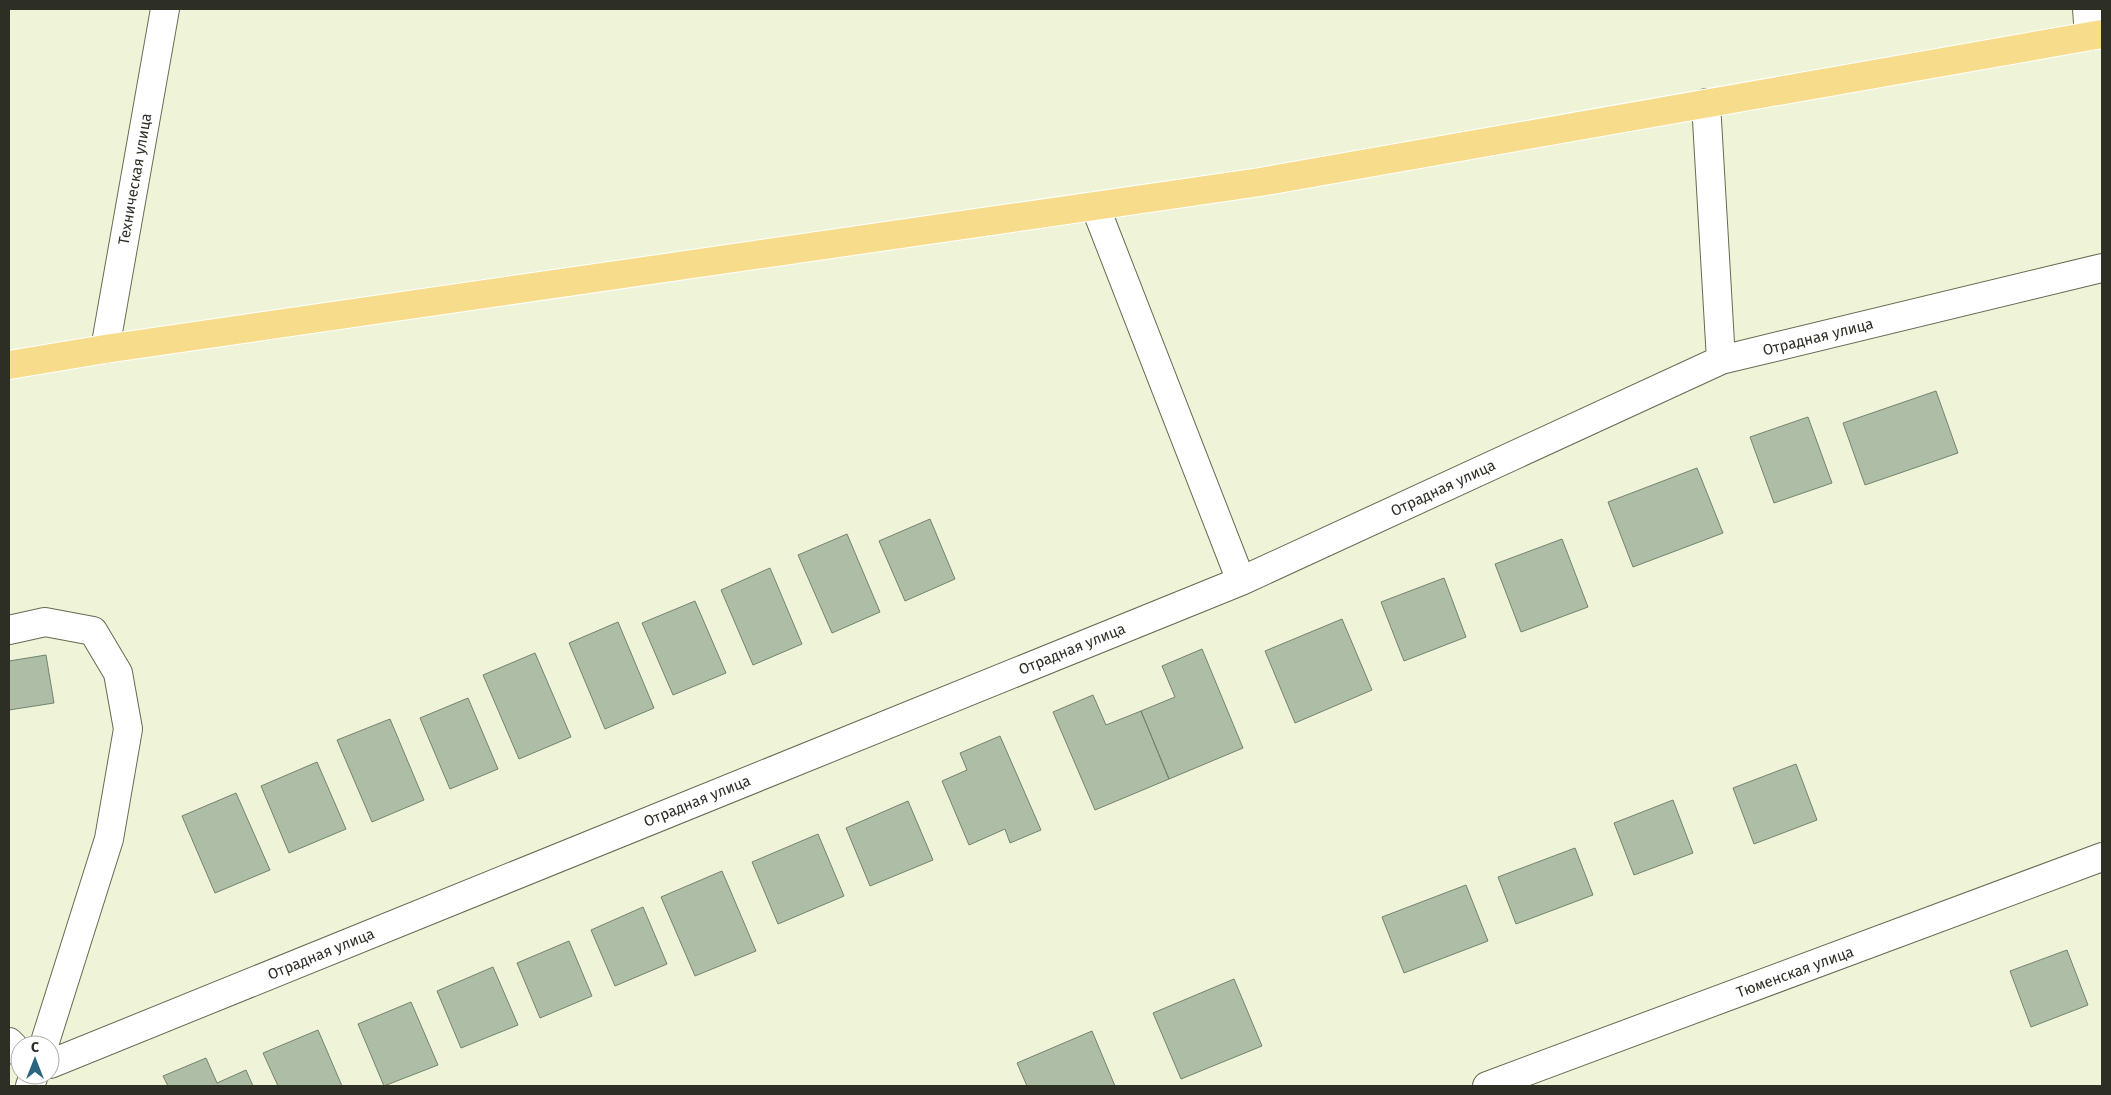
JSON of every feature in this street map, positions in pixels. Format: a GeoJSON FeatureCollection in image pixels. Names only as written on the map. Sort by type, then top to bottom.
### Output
{"type":"FeatureCollection","features":[{"type":"Feature","properties":{"kind":"main road"},"geometry":{"type":"LineString","coordinates":[[9,365],[104,349],[1260,182],[2096,35]]}},
{"type":"Feature","properties":{"kind":"street","name":"Техническая улица"},"geometry":{"type":"LineString","coordinates":[[104,349],[165,9]]}},
{"type":"Feature","properties":{"kind":"street"},"geometry":{"type":"LineString","coordinates":[[2088,9],[2096,35]]}},
{"type":"Feature","properties":{"kind":"street"},"geometry":{"type":"LineString","coordinates":[[1706,103],[1721,360]]}},
{"type":"Feature","properties":{"kind":"street"},"geometry":{"type":"LineString","coordinates":[[1095,206],[1241,581]]}},
{"type":"Feature","properties":{"kind":"street","name":"Отрадная улица"},"geometry":{"type":"LineString","coordinates":[[60,1060],[1241,581],[1721,360],[2102,268]]}},
{"type":"Feature","properties":{"kind":"street"},"geometry":{"type":"LineString","coordinates":[[9,630],[45,622],[93,631],[118,674],[128,729],[109,839],[47,1035]]}},
{"type":"Feature","properties":{"kind":"street","name":"Тюменская улица"},"geometry":{"type":"LineString","coordinates":[[1487,1086],[2102,857]]}},
{"type":"Feature","properties":{"kind":"building"},"geometry":{"type":"Polygon","coordinates":[[[1936,391],[1958,453],[1865,485],[1843,423],[1936,391]]]}},
{"type":"Feature","properties":{"kind":"building"},"geometry":{"type":"Polygon","coordinates":[[[1808,417],[1832,483],[1774,503],[1750,437],[1808,417]]]}},
{"type":"Feature","properties":{"kind":"building"},"geometry":{"type":"Polygon","coordinates":[[[1697,468],[1723,533],[1633,567],[1608,502],[1697,468]]]}},
{"type":"Feature","properties":{"kind":"building"},"geometry":{"type":"Polygon","coordinates":[[[930,519],[955,579],[905,601],[879,541],[930,519]]]}},
{"type":"Feature","properties":{"kind":"building"},"geometry":{"type":"Polygon","coordinates":[[[847,534],[880,612],[832,633],[798,555],[847,534]]]}},
{"type":"Feature","properties":{"kind":"building"},"geometry":{"type":"Polygon","coordinates":[[[1562,539],[1588,607],[1521,632],[1495,564],[1562,539]]]}},
{"type":"Feature","properties":{"kind":"building"},"geometry":{"type":"Polygon","coordinates":[[[770,568],[802,644],[753,665],[721,590],[770,568]]]}},
{"type":"Feature","properties":{"kind":"building"},"geometry":{"type":"Polygon","coordinates":[[[1444,578],[1466,637],[1404,661],[1381,602],[1444,578]]]}},
{"type":"Feature","properties":{"kind":"building"},"geometry":{"type":"Polygon","coordinates":[[[695,601],[726,673],[673,695],[642,623],[695,601]]]}},
{"type":"Feature","properties":{"kind":"building"},"geometry":{"type":"Polygon","coordinates":[[[1342,619],[1372,690],[1295,723],[1265,651],[1342,619]]]}},
{"type":"Feature","properties":{"kind":"building"},"geometry":{"type":"Polygon","coordinates":[[[618,622],[654,708],[605,729],[569,643],[618,622]]]}},
{"type":"Feature","properties":{"kind":"building"},"geometry":{"type":"Polygon","coordinates":[[[1202,649],[1243,748],[1169,779],[1141,711],[1175,697],[1162,666],[1202,649]]]}},
{"type":"Feature","properties":{"kind":"building"},"geometry":{"type":"Polygon","coordinates":[[[535,653],[571,737],[519,759],[483,675],[535,653]]]}},
{"type":"Feature","properties":{"kind":"building"},"geometry":{"type":"Polygon","coordinates":[[[46,655],[54,703],[9,710],[9,661],[46,655]]]}},
{"type":"Feature","properties":{"kind":"building"},"geometry":{"type":"Polygon","coordinates":[[[1093,695],[1106,725],[1141,711],[1169,779],[1095,810],[1053,712],[1093,695]]]}},
{"type":"Feature","properties":{"kind":"building"},"geometry":{"type":"Polygon","coordinates":[[[468,698],[498,769],[450,789],[420,718],[468,698]]]}},
{"type":"Feature","properties":{"kind":"building"},"geometry":{"type":"Polygon","coordinates":[[[390,719],[424,800],[372,822],[337,740],[390,719]]]}},
{"type":"Feature","properties":{"kind":"building"},"geometry":{"type":"Polygon","coordinates":[[[1000,736],[1041,830],[1010,843],[1005,829],[969,845],[942,781],[967,770],[960,753],[1000,736]]]}},
{"type":"Feature","properties":{"kind":"building"},"geometry":{"type":"Polygon","coordinates":[[[317,762],[346,829],[289,853],[261,786],[317,762]]]}},
{"type":"Feature","properties":{"kind":"building"},"geometry":{"type":"Polygon","coordinates":[[[1796,764],[1817,820],[1754,844],[1733,788],[1796,764]]]}},
{"type":"Feature","properties":{"kind":"building"},"geometry":{"type":"Polygon","coordinates":[[[236,793],[270,870],[215,893],[182,816],[236,793]]]}},
{"type":"Feature","properties":{"kind":"building"},"geometry":{"type":"Polygon","coordinates":[[[1673,800],[1693,853],[1634,875],[1614,823],[1673,800]]]}},
{"type":"Feature","properties":{"kind":"building"},"geometry":{"type":"Polygon","coordinates":[[[908,801],[933,860],[870,886],[846,828],[908,801]]]}},
{"type":"Feature","properties":{"kind":"building"},"geometry":{"type":"Polygon","coordinates":[[[818,834],[844,896],[778,924],[752,862],[818,834]]]}},
{"type":"Feature","properties":{"kind":"building"},"geometry":{"type":"Polygon","coordinates":[[[1575,848],[1593,895],[1516,924],[1498,877],[1575,848]]]}},
{"type":"Feature","properties":{"kind":"building"},"geometry":{"type":"Polygon","coordinates":[[[722,871],[756,951],[695,976],[661,897],[722,871]]]}},
{"type":"Feature","properties":{"kind":"building"},"geometry":{"type":"Polygon","coordinates":[[[1466,885],[1488,941],[1404,973],[1382,917],[1466,885]]]}},
{"type":"Feature","properties":{"kind":"building"},"geometry":{"type":"Polygon","coordinates":[[[643,907],[667,964],[615,986],[591,930],[643,907]]]}},
{"type":"Feature","properties":{"kind":"building"},"geometry":{"type":"Polygon","coordinates":[[[569,941],[592,996],[540,1018],[517,963],[569,941]]]}},
{"type":"Feature","properties":{"kind":"building"},"geometry":{"type":"Polygon","coordinates":[[[2067,950],[2088,1005],[2031,1027],[2010,971],[2067,950]]]}},
{"type":"Feature","properties":{"kind":"building"},"geometry":{"type":"Polygon","coordinates":[[[493,967],[518,1025],[461,1048],[437,991],[493,967]]]}},
{"type":"Feature","properties":{"kind":"building"},"geometry":{"type":"Polygon","coordinates":[[[1234,979],[1262,1046],[1181,1079],[1153,1013],[1234,979]]]}},
{"type":"Feature","properties":{"kind":"building"},"geometry":{"type":"Polygon","coordinates":[[[411,1002],[438,1065],[384,1086],[358,1024],[411,1002]]]}},
{"type":"Feature","properties":{"kind":"building"},"geometry":{"type":"Polygon","coordinates":[[[318,1030],[342,1086],[278,1086],[263,1053],[318,1030]]]}},
{"type":"Feature","properties":{"kind":"building"},"geometry":{"type":"Polygon","coordinates":[[[1092,1031],[1115,1086],[1027,1086],[1017,1063],[1092,1031]]]}},
{"type":"Feature","properties":{"kind":"building"},"geometry":{"type":"Polygon","coordinates":[[[206,1058],[217,1083],[246,1070],[253,1086],[168,1086],[163,1076],[206,1058]]]}}]}
